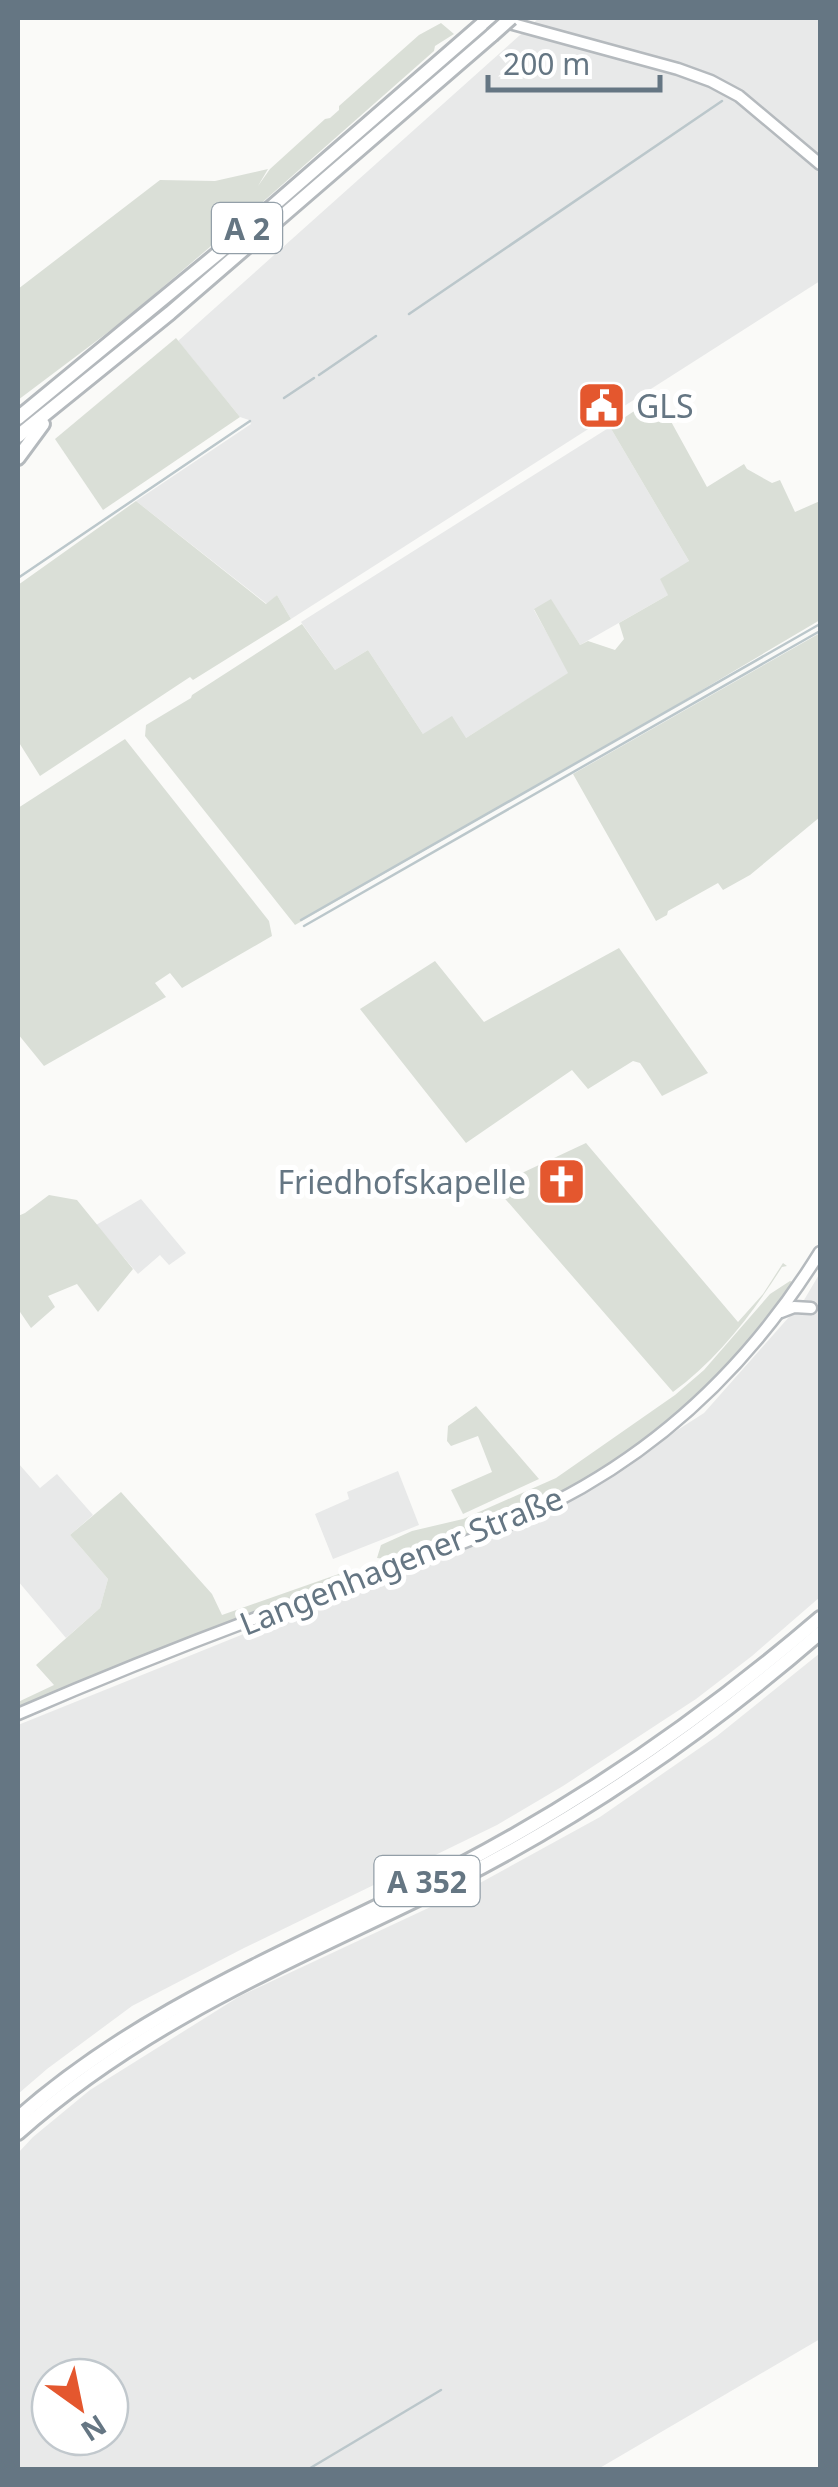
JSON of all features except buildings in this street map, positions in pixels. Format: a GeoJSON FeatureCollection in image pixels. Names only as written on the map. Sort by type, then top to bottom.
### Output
{"type":"FeatureCollection","features":[{"type":"Feature","properties":{"kind":"highway","name":"A 2"},"geometry":{"type":"LineString","coordinates":[[18,418],[222,250],[490,18]]}},
{"type":"Feature","properties":{"kind":"highway","name":"A 2"},"geometry":{"type":"LineString","coordinates":[[18,436],[232,260],[508,19]]}},
{"type":"Feature","properties":{"kind":"highway"},"geometry":{"type":"LineString","coordinates":[[18,458],[62,402]]}},
{"type":"Feature","properties":{"kind":"highway","name":"A 352"},"geometry":{"type":"LineString","coordinates":[[18,2118],[106,2049],[170,2010],[289,1947],[454,1868],[584,1796],[715,1705],[820,1618]]}},
{"type":"Feature","properties":{"kind":"highway","name":"A 352"},"geometry":{"type":"LineString","coordinates":[[18,2133],[112,2058],[182,2015],[459,1879],[592,1803],[707,1725],[820,1633]]}},
{"type":"Feature","properties":{"kind":"main road"},"geometry":{"type":"LineString","coordinates":[[490,18],[508,19],[711,82],[739,96],[820,164]]}},
{"type":"Feature","properties":{"kind":"main road","name":"Langenhagener Straße"},"geometry":{"type":"LineString","coordinates":[[18,1714],[226,1630],[451,1547],[552,1504],[640,1450],[698,1404],[740,1362],[780,1313],[820,1252]]}},
{"type":"Feature","properties":{"kind":"main road"},"geometry":{"type":"LineString","coordinates":[[780,1313],[794,1307],[811,1308]]}},
{"type":"Feature","properties":{"kind":"shaded area"},"geometry":{"type":"Polygon","coordinates":[[[539,18],[820,18],[820,281],[291,619],[277,595],[267,604],[136,501],[251,424],[240,417],[178,341],[539,18]]]}},
{"type":"Feature","properties":{"kind":"shaded area"},"geometry":{"type":"Polygon","coordinates":[[[441,23],[454,34],[435,46],[434,51],[123,321],[18,400],[18,289],[160,180],[215,181],[268,169],[258,186],[270,169],[339,106],[419,35],[441,23]]]}},
{"type":"Feature","properties":{"kind":"shaded area"},"geometry":{"type":"Polygon","coordinates":[[[176,338],[240,417],[103,510],[55,439],[176,338]]]}},
{"type":"Feature","properties":{"kind":"shaded area"},"geometry":{"type":"Polygon","coordinates":[[[657,396],[707,487],[744,464],[772,483],[780,480],[795,512],[820,501],[820,620],[295,925],[145,736],[146,725],[302,624],[335,670],[368,650],[423,734],[452,716],[466,738],[568,673],[534,609],[551,599],[580,645],[588,641],[615,650],[624,639],[619,623],[668,595],[660,579],[689,561],[610,427],[657,396]]]}},
{"type":"Feature","properties":{"kind":"shaded area"},"geometry":{"type":"Polygon","coordinates":[[[610,427],[689,561],[668,595],[580,645],[551,600],[534,610],[569,673],[466,738],[423,734],[368,650],[335,670],[301,622],[610,427]]]}},
{"type":"Feature","properties":{"kind":"shaded area"},"geometry":{"type":"Polygon","coordinates":[[[136,501],[266,604],[277,595],[291,619],[193,680],[190,677],[40,776],[18,741],[18,585],[136,501]]]}},
{"type":"Feature","properties":{"kind":"shaded area"},"geometry":{"type":"Polygon","coordinates":[[[820,633],[820,817],[750,875],[723,890],[718,883],[656,921],[573,774],[820,633]]]}},
{"type":"Feature","properties":{"kind":"shaded area"},"geometry":{"type":"Polygon","coordinates":[[[125,739],[269,921],[272,936],[182,988],[170,973],[155,983],[166,997],[44,1066],[18,1034],[18,808],[125,739]]]}},
{"type":"Feature","properties":{"kind":"shaded area"},"geometry":{"type":"Polygon","coordinates":[[[619,948],[708,1073],[662,1096],[640,1063],[633,1061],[588,1089],[572,1070],[466,1143],[360,1009],[435,961],[484,1022],[619,948]]]}},
{"type":"Feature","properties":{"kind":"shaded area"},"geometry":{"type":"Polygon","coordinates":[[[586,1143],[738,1322],[763,1294],[719,1351],[673,1392],[494,1186],[586,1143]]]}},
{"type":"Feature","properties":{"kind":"shaded area"},"geometry":{"type":"Polygon","coordinates":[[[49,1195],[77,1200],[133,1269],[98,1312],[77,1284],[48,1296],[55,1307],[31,1328],[18,1309],[18,1216],[49,1195]]]}},
{"type":"Feature","properties":{"kind":"shaded area"},"geometry":{"type":"Polygon","coordinates":[[[141,1199],[186,1253],[169,1265],[160,1255],[138,1274],[96,1225],[141,1199]]]}},
{"type":"Feature","properties":{"kind":"shaded area"},"geometry":{"type":"Polygon","coordinates":[[[820,1273],[820,1597],[696,1699],[563,1786],[497,1825],[132,2006],[18,2094],[18,1725],[556,1508],[704,1413],[804,1300],[820,1273]]]}},
{"type":"Feature","properties":{"kind":"shaded area"},"geometry":{"type":"Polygon","coordinates":[[[790,1281],[793,1285],[739,1359],[638,1448],[552,1500],[447,1544],[377,1558],[381,1545],[412,1531],[463,1519],[556,1478],[675,1395],[704,1370],[770,1294],[790,1281]]]}},
{"type":"Feature","properties":{"kind":"shaded area"},"geometry":{"type":"Polygon","coordinates":[[[476,1406],[539,1479],[463,1514],[451,1490],[492,1472],[478,1436],[451,1446],[447,1441],[448,1426],[476,1406]]]}},
{"type":"Feature","properties":{"kind":"shaded area"},"geometry":{"type":"Polygon","coordinates":[[[18,1463],[40,1488],[57,1474],[93,1515],[70,1535],[108,1579],[100,1608],[66,1638],[18,1581],[18,1463]]]}},
{"type":"Feature","properties":{"kind":"shaded area"},"geometry":{"type":"Polygon","coordinates":[[[398,1471],[419,1525],[333,1559],[315,1514],[349,1499],[347,1492],[398,1471]]]}},
{"type":"Feature","properties":{"kind":"shaded area"},"geometry":{"type":"Polygon","coordinates":[[[121,1492],[212,1594],[222,1615],[353,1569],[344,1578],[18,1708],[18,1702],[54,1685],[36,1665],[100,1608],[108,1579],[70,1535],[121,1492]]]}},
{"type":"Feature","properties":{"kind":"shaded area"},"geometry":{"type":"Polygon","coordinates":[[[820,1653],[820,2339],[598,2469],[18,2469],[18,2153],[90,2090],[240,1996],[469,1889],[600,1817],[717,1736],[820,1653]]]}},
{"type":"Feature","properties":{"kind":"waterway"},"geometry":{"type":"LineString","coordinates":[[409,314],[722,101]]}},
{"type":"Feature","properties":{"kind":"waterway"},"geometry":{"type":"LineString","coordinates":[[319,375],[376,336]]}},
{"type":"Feature","properties":{"kind":"waterway"},"geometry":{"type":"LineString","coordinates":[[284,398],[314,378]]}},
{"type":"Feature","properties":{"kind":"waterway"},"geometry":{"type":"LineString","coordinates":[[18,578],[250,421]]}},
{"type":"Feature","properties":{"kind":"waterway"},"geometry":{"type":"LineString","coordinates":[[301,920],[820,624]]}},
{"type":"Feature","properties":{"kind":"waterway"},"geometry":{"type":"LineString","coordinates":[[304,926],[820,631]]}},
{"type":"Feature","properties":{"kind":"waterway"},"geometry":{"type":"LineString","coordinates":[[307,2470],[441,2390]]}},
{"type":"Feature","properties":{"kind":"place","name":"GLS"},"geometry":{"type":"Point","coordinates":[601,405]}},
{"type":"Feature","properties":{"kind":"place","name":"Friedhofskapelle"},"geometry":{"type":"Point","coordinates":[561,1181]}}]}
